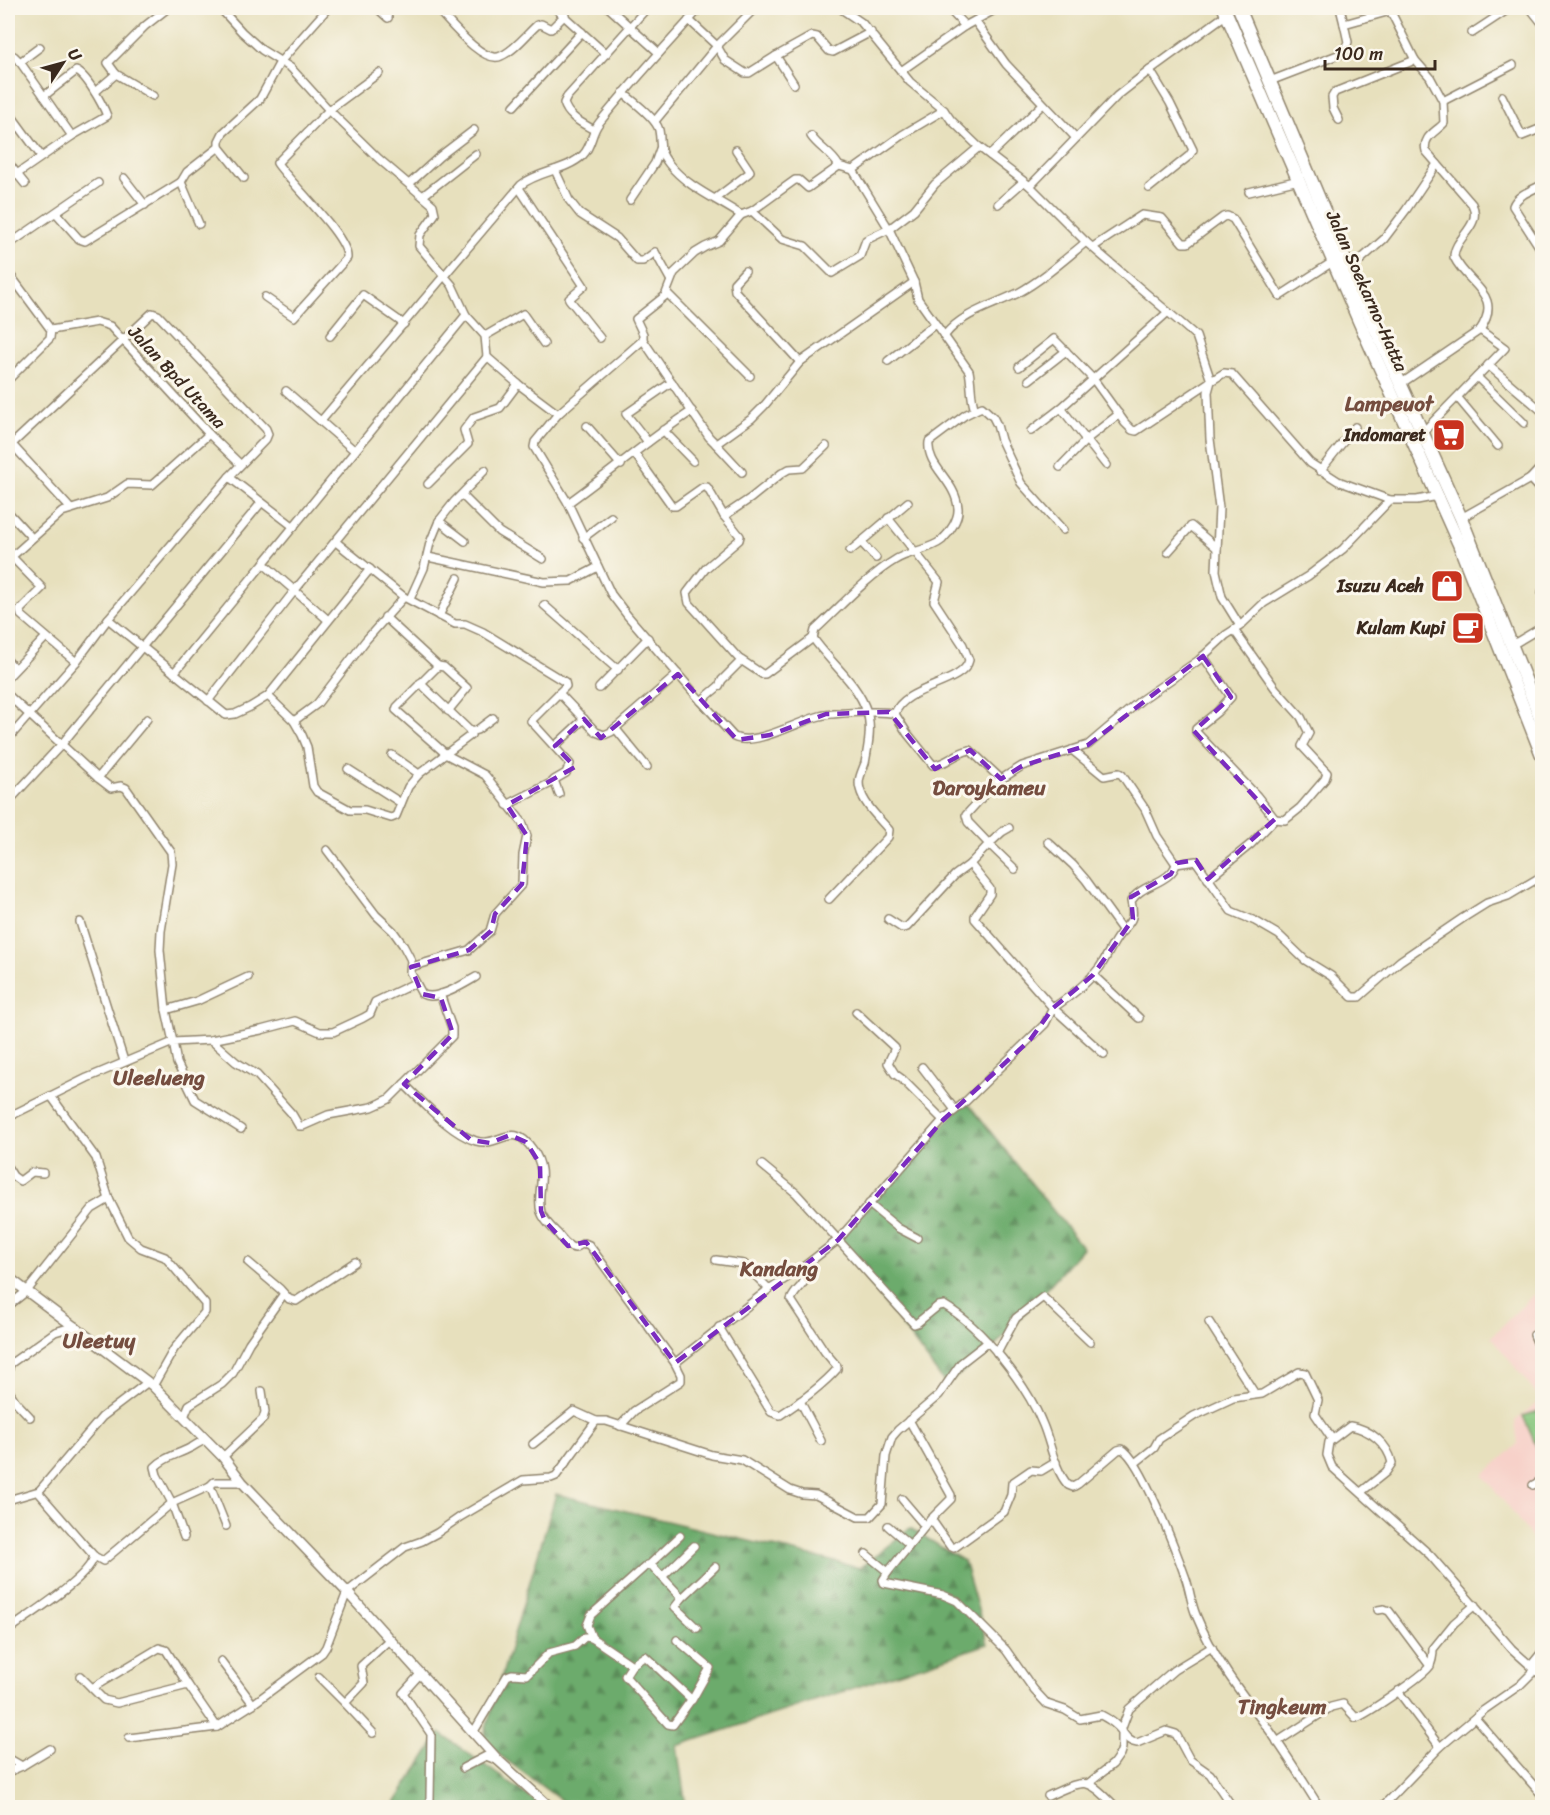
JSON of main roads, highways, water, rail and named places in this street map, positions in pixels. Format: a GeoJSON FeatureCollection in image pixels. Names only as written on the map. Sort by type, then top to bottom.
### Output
{"type":"FeatureCollection","features":[{"type":"Feature","properties":{"kind":"highway","name":"Jalan Soekarno-Hatta"},"geometry":{"type":"LineString","coordinates":[[1239,8],[1349,270],[1461,518],[1542,756]]}},
{"type":"Feature","properties":{"kind":"highway","name":"Jalan Soekarno-Hatta"},"geometry":{"type":"LineString","coordinates":[[1226,11],[1438,496],[1497,623],[1512,645],[1542,722]]}},
{"type":"Feature","properties":{"kind":"place","name":"Indomaret"},"geometry":{"type":"Point","coordinates":[1449,435]}},
{"type":"Feature","properties":{"kind":"place","name":"Isuzu Aceh"},"geometry":{"type":"Point","coordinates":[1447,586]}},
{"type":"Feature","properties":{"kind":"place","name":"Kulam Kupi"},"geometry":{"type":"Point","coordinates":[1468,628]}},
{"type":"Feature","properties":{"kind":"district","name":"Lampeuot"},"geometry":{"type":"Point","coordinates":[1389,404]}},
{"type":"Feature","properties":{"kind":"district","name":"Daroykameu"},"geometry":{"type":"Point","coordinates":[989,788]}},
{"type":"Feature","properties":{"kind":"district","name":"Uleelueng"},"geometry":{"type":"Point","coordinates":[159,1078]}},
{"type":"Feature","properties":{"kind":"district","name":"Kandang"},"geometry":{"type":"Point","coordinates":[779,1269]}},
{"type":"Feature","properties":{"kind":"district","name":"Uleetuy"},"geometry":{"type":"Point","coordinates":[99,1341]}},
{"type":"Feature","properties":{"kind":"district","name":"Tingkeum"},"geometry":{"type":"Point","coordinates":[1282,1707]}}]}
